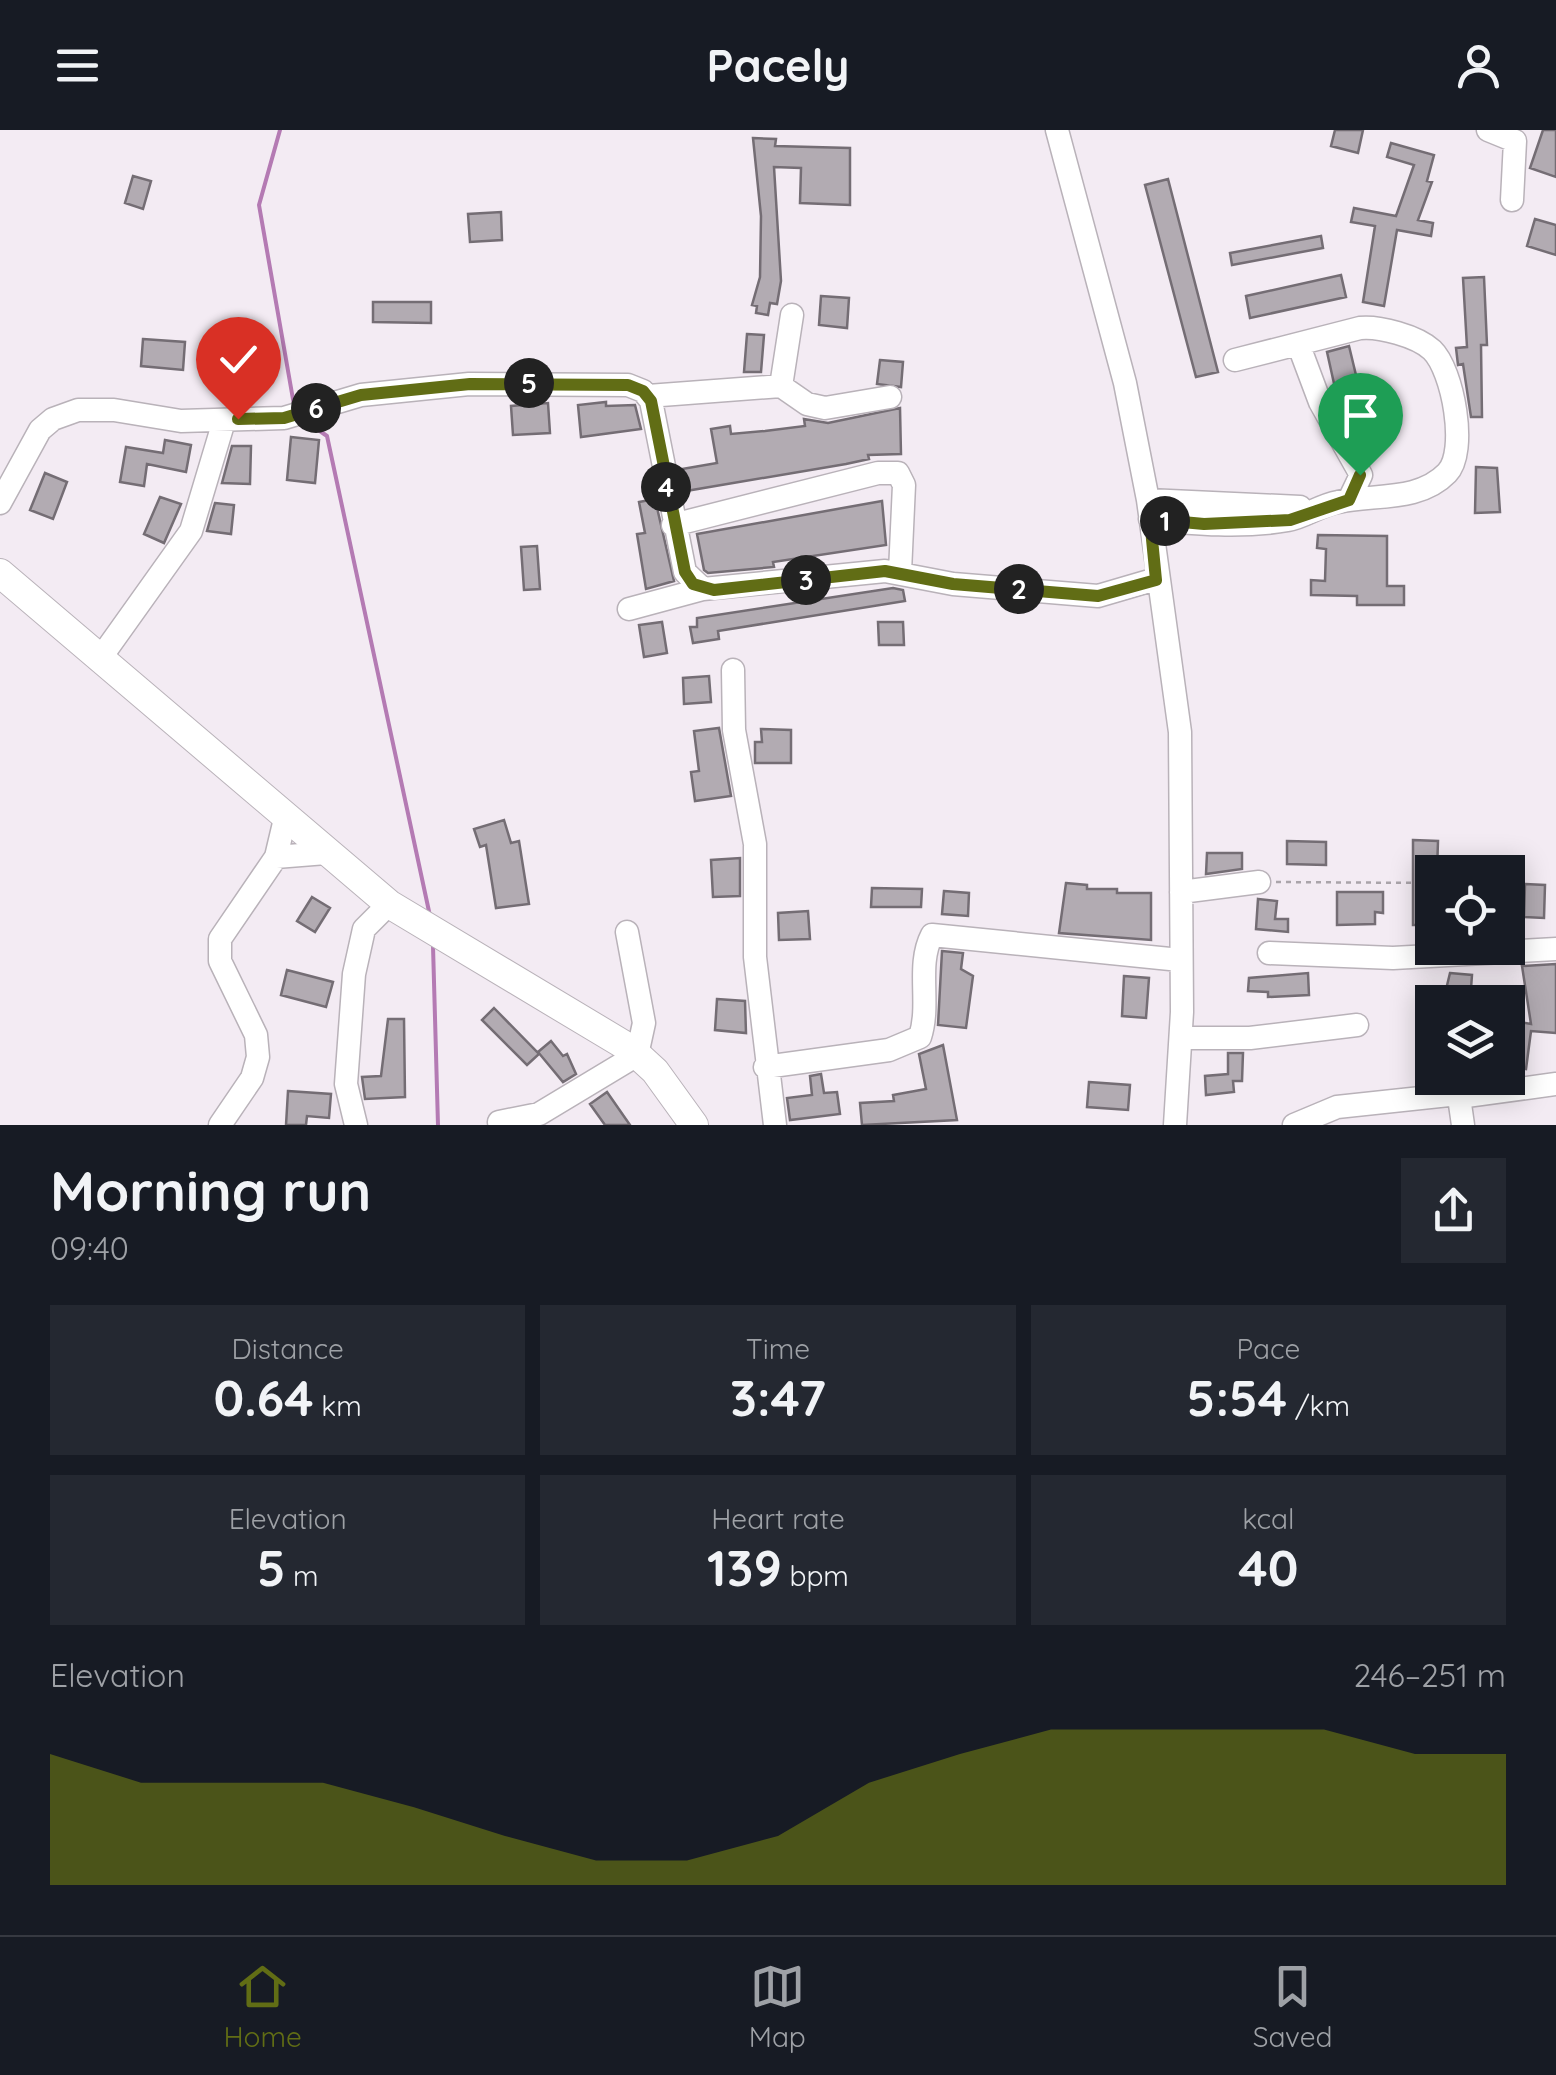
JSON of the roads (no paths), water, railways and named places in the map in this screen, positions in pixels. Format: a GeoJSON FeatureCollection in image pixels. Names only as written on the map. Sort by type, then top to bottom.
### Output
{"type":"FeatureCollection","features":[{"type":"Feature","properties":{"kind":"main road"},"geometry":{"type":"LineString","coordinates":[[0,573],[388,904],[594,1025],[637,1055],[655,1072],[694,1125]]}},
{"type":"Feature","properties":{"kind":"street"},"geometry":{"type":"LineString","coordinates":[[1057,130],[1125,384],[1149,510],[1180,732],[1181,1038],[1175,1125]]}},
{"type":"Feature","properties":{"kind":"street"},"geometry":{"type":"LineString","coordinates":[[1488,130],[1516,141],[1512,200]]}},
{"type":"Feature","properties":{"kind":"street"},"geometry":{"type":"LineString","coordinates":[[781,386],[792,315]]}},
{"type":"Feature","properties":{"kind":"street"},"geometry":{"type":"LineString","coordinates":[[1149,510],[1204,524],[1290,520],[1349,500],[1430,487],[1450,471],[1457,458],[1458,432],[1446,376],[1432,350],[1372,327],[1235,360]]}},
{"type":"Feature","properties":{"kind":"street"},"geometry":{"type":"LineString","coordinates":[[1299,346],[1326,415],[1357,463],[1360,475],[1349,500]]}},
{"type":"Feature","properties":{"kind":"street"},"geometry":{"type":"LineString","coordinates":[[0,503],[40,430],[63,413],[100,408],[161,420],[284,418],[361,395],[470,384],[628,385],[648,396],[781,386],[807,404],[826,408],[890,397]]}},
{"type":"Feature","properties":{"kind":"street"},"geometry":{"type":"LineString","coordinates":[[648,396],[672,525],[685,572],[703,589]]}},
{"type":"Feature","properties":{"kind":"street"},"geometry":{"type":"LineString","coordinates":[[99,660],[192,530],[224,421]]}},
{"type":"Feature","properties":{"kind":"street"},"geometry":{"type":"LineString","coordinates":[[672,525],[878,473],[898,473],[904,485],[900,572]]}},
{"type":"Feature","properties":{"kind":"street"},"geometry":{"type":"LineString","coordinates":[[630,608],[703,589],[900,572],[953,584],[1098,596],[1156,580]]}},
{"type":"Feature","properties":{"kind":"street"},"geometry":{"type":"LineString","coordinates":[[733,670],[734,730],[756,844],[755,957],[765,1067],[775,1125]]}},
{"type":"Feature","properties":{"kind":"street"},"geometry":{"type":"LineString","coordinates":[[220,1125],[252,1078],[258,1057],[256,1035],[220,961],[220,939],[276,857],[285,819]]}},
{"type":"Feature","properties":{"kind":"street"},"geometry":{"type":"LineString","coordinates":[[276,857],[326,853]]}},
{"type":"Feature","properties":{"kind":"street"},"geometry":{"type":"LineString","coordinates":[[1182,892],[1259,882]]}},
{"type":"Feature","properties":{"kind":"street"},"geometry":{"type":"LineString","coordinates":[[356,1125],[346,1084],[354,974],[364,929],[388,904]]}},
{"type":"Feature","properties":{"kind":"street"},"geometry":{"type":"LineString","coordinates":[[499,1122],[539,1114],[637,1055],[644,1023],[626,932]]}},
{"type":"Feature","properties":{"kind":"street"},"geometry":{"type":"LineString","coordinates":[[765,1067],[889,1050],[920,1037],[927,1013],[924,955],[932,935],[1180,960]]}},
{"type":"Feature","properties":{"kind":"street"},"geometry":{"type":"LineString","coordinates":[[1269,953],[1393,958],[1556,948]]}},
{"type":"Feature","properties":{"kind":"street"},"geometry":{"type":"LineString","coordinates":[[1181,1038],[1250,1038],[1357,1025]]}},
{"type":"Feature","properties":{"kind":"street"},"geometry":{"type":"LineString","coordinates":[[1294,1125],[1337,1107],[1556,1084]]}},
{"type":"Feature","properties":{"kind":"street"},"geometry":{"type":"LineString","coordinates":[[1459,1097],[1463,1125]]}},
{"type":"Feature","properties":{"kind":"waterway"},"geometry":{"type":"LineString","coordinates":[[280,130],[259,205],[294,405]]}},
{"type":"Feature","properties":{"kind":"waterway"},"geometry":{"type":"LineString","coordinates":[[304,420],[327,436],[430,916]]}},
{"type":"Feature","properties":{"kind":"waterway"},"geometry":{"type":"LineString","coordinates":[[433,946],[438,1125]]}}]}
